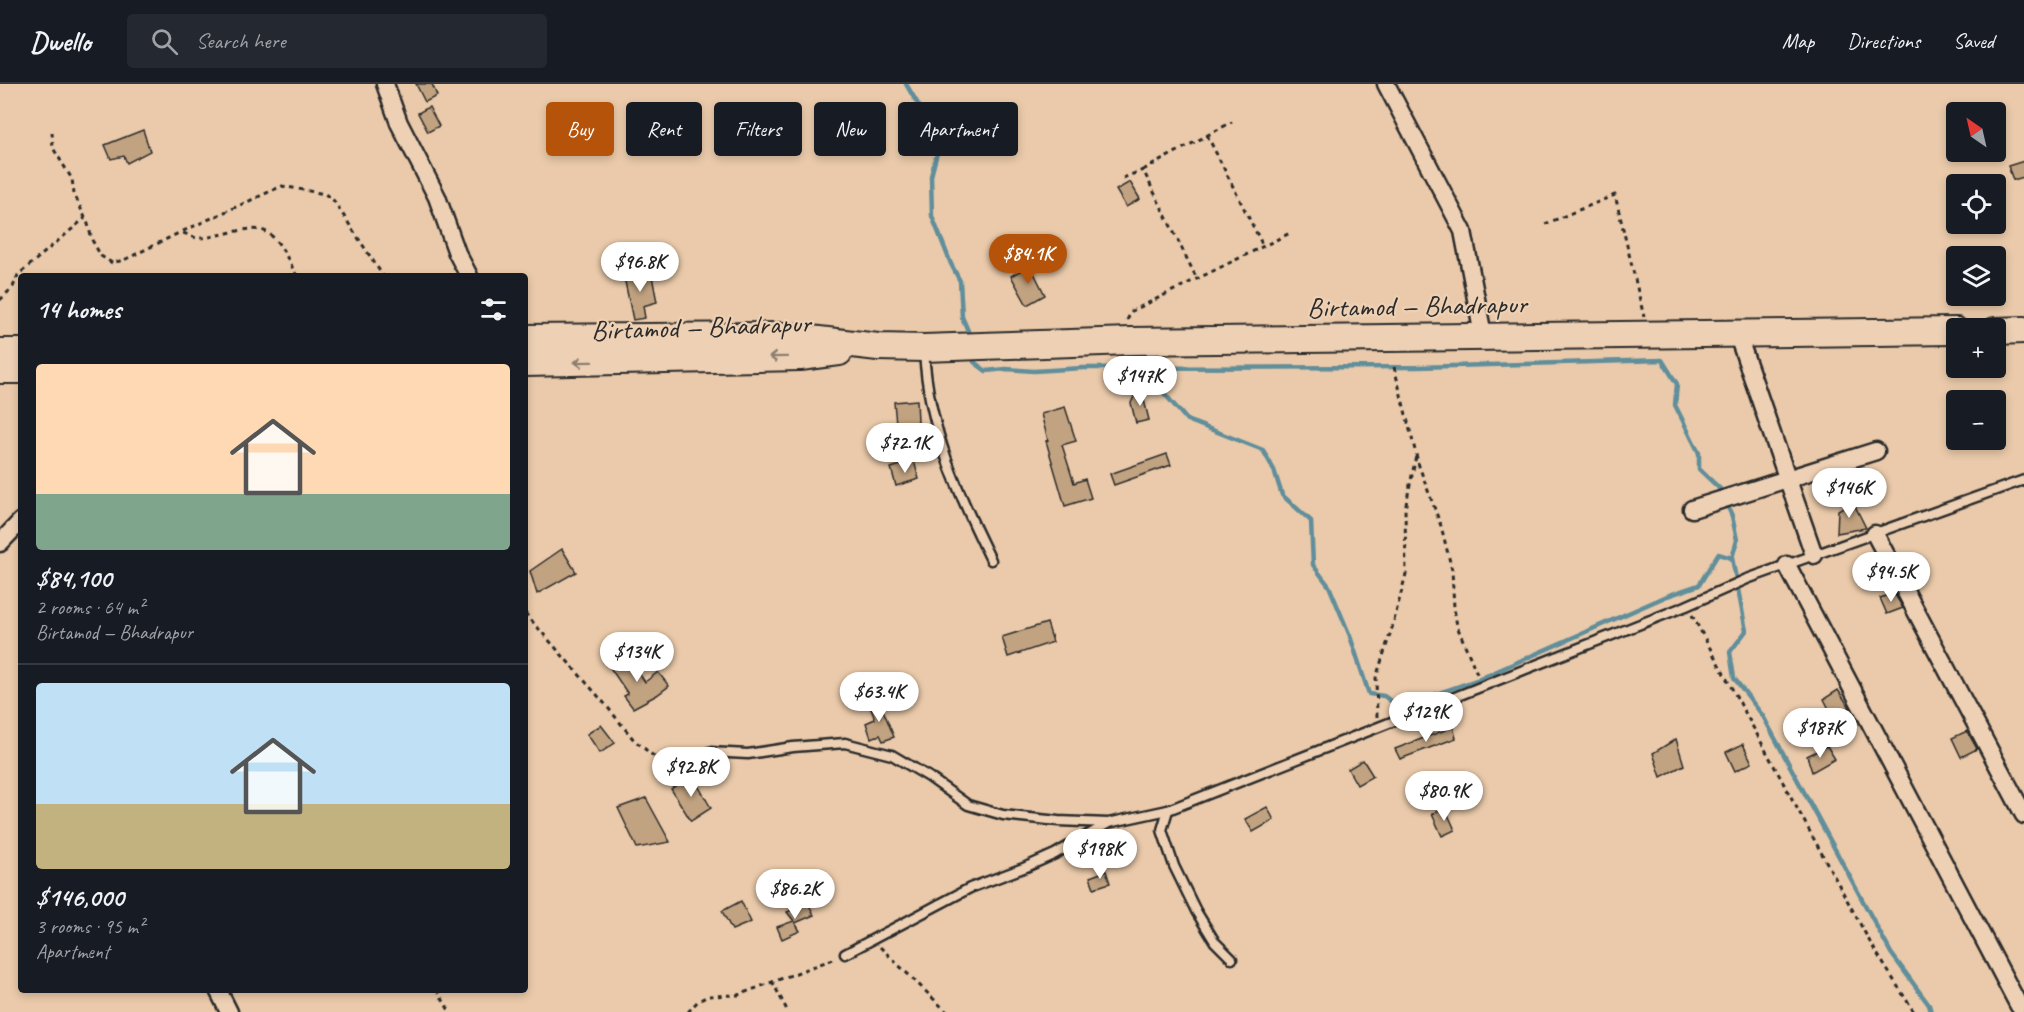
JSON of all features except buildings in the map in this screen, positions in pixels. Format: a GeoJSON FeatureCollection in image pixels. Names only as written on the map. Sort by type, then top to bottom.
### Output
{"type":"FeatureCollection","features":[{"type":"Feature","properties":{"kind":"main road"},"geometry":{"type":"LineString","coordinates":[[2006,330],[2024,330]]}},
{"type":"Feature","properties":{"kind":"main road","name":"Birtamod — Bhadrapur"},"geometry":{"type":"LineString","coordinates":[[528,338],[785,336],[878,347],[924,348],[1118,341],[1946,331]]}},
{"type":"Feature","properties":{"kind":"main road","name":"Birtamod — Bhadrapur"},"geometry":{"type":"LineString","coordinates":[[528,363],[800,357],[878,347]]}},
{"type":"Feature","properties":{"kind":"main road"},"geometry":{"type":"LineString","coordinates":[[0,352],[18,352]]}},
{"type":"Feature","properties":{"kind":"main road"},"geometry":{"type":"LineString","coordinates":[[0,370],[18,370]]}},
{"type":"Feature","properties":{"kind":"street"},"geometry":{"type":"LineString","coordinates":[[385,84],[399,123],[437,197],[457,253],[467,273]]}},
{"type":"Feature","properties":{"kind":"street"},"geometry":{"type":"LineString","coordinates":[[1386,84],[1463,231],[1483,335]]}},
{"type":"Feature","properties":{"kind":"street"},"geometry":{"type":"LineString","coordinates":[[1737,333],[1814,555]]}},
{"type":"Feature","properties":{"kind":"street"},"geometry":{"type":"LineString","coordinates":[[1692,509],[1876,451]]}},
{"type":"Feature","properties":{"kind":"street"},"geometry":{"type":"LineString","coordinates":[[0,543],[18,524]]}},
{"type":"Feature","properties":{"kind":"street"},"geometry":{"type":"LineString","coordinates":[[1875,534],[2024,815]]}},
{"type":"Feature","properties":{"kind":"street"},"geometry":{"type":"LineString","coordinates":[[1787,565],[2019,1006]]}},
{"type":"Feature","properties":{"kind":"street"},"geometry":{"type":"LineString","coordinates":[[220,993],[229,1012]]}},
{"type":"Feature","properties":{"kind":"lane"},"geometry":{"type":"LineString","coordinates":[[924,348],[925,376],[939,440],[970,519],[991,560]]}},
{"type":"Feature","properties":{"kind":"lane"},"geometry":{"type":"LineString","coordinates":[[709,752],[748,754],[793,747],[845,743],[892,755],[929,777],[968,805],[1003,815],[1108,823],[1168,810],[1686,606],[1747,579],[2024,480]]}},
{"type":"Feature","properties":{"kind":"lane"},"geometry":{"type":"LineString","coordinates":[[1168,810],[1162,830],[1174,866],[1196,911],[1215,942],[1232,959]]}},
{"type":"Feature","properties":{"kind":"lane"},"geometry":{"type":"LineString","coordinates":[[845,954],[970,888],[1055,854],[1108,823]]}},
{"type":"Feature","properties":{"kind":"path"},"geometry":{"type":"LineString","coordinates":[[1123,178],[1143,170],[1232,122]]}},
{"type":"Feature","properties":{"kind":"path"},"geometry":{"type":"LineString","coordinates":[[52,132],[53,148],[72,179],[74,194],[92,240],[101,256],[112,263],[124,260],[282,186],[325,194],[334,201],[381,273]]}},
{"type":"Feature","properties":{"kind":"path"},"geometry":{"type":"LineString","coordinates":[[1207,135],[1263,246]]}},
{"type":"Feature","properties":{"kind":"path"},"geometry":{"type":"LineString","coordinates":[[1143,170],[1197,279]]}},
{"type":"Feature","properties":{"kind":"path"},"geometry":{"type":"LineString","coordinates":[[1545,224],[1616,195],[1648,333]]}},
{"type":"Feature","properties":{"kind":"path"},"geometry":{"type":"LineString","coordinates":[[20,273],[85,218]]}},
{"type":"Feature","properties":{"kind":"path"},"geometry":{"type":"LineString","coordinates":[[181,232],[197,238],[225,235],[254,228],[267,232],[277,242],[295,273]]}},
{"type":"Feature","properties":{"kind":"path"},"geometry":{"type":"LineString","coordinates":[[1118,341],[1132,311],[1290,233]]}},
{"type":"Feature","properties":{"kind":"path"},"geometry":{"type":"LineString","coordinates":[[0,300],[14,287],[18,275]]}},
{"type":"Feature","properties":{"kind":"path"},"geometry":{"type":"LineString","coordinates":[[1394,367],[1416,454],[1441,526],[1452,570],[1457,626],[1482,687]]}},
{"type":"Feature","properties":{"kind":"path"},"geometry":{"type":"LineString","coordinates":[[1377,728],[1376,678],[1406,574],[1405,509],[1416,454]]}},
{"type":"Feature","properties":{"kind":"path"},"geometry":{"type":"LineString","coordinates":[[1686,606],[1871,944],[1914,1012]]}},
{"type":"Feature","properties":{"kind":"path"},"geometry":{"type":"LineString","coordinates":[[528,617],[634,740],[662,763],[677,762],[709,752]]}},
{"type":"Feature","properties":{"kind":"path"},"geometry":{"type":"LineString","coordinates":[[872,940],[946,1012]]}},
{"type":"Feature","properties":{"kind":"path"},"geometry":{"type":"LineString","coordinates":[[688,1012],[698,1001],[708,996],[738,995],[845,954]]}},
{"type":"Feature","properties":{"kind":"path"},"geometry":{"type":"LineString","coordinates":[[772,981],[788,1012]]}},
{"type":"Feature","properties":{"kind":"path"},"geometry":{"type":"LineString","coordinates":[[438,993],[450,1012]]}},
{"type":"Feature","properties":{"kind":"waterway"},"geometry":{"type":"LineString","coordinates":[[906,84],[936,135],[938,149],[931,176],[932,216],[960,281],[962,317],[972,340]]}},
{"type":"Feature","properties":{"kind":"waterway"},"geometry":{"type":"LineString","coordinates":[[974,354],[974,362],[986,371],[1083,368],[1417,367],[1662,360],[1677,384],[1675,405],[1699,453],[1699,469],[1720,489],[1732,516],[1737,540],[1732,558],[1746,631],[1730,652],[1734,678],[1763,716],[1891,953],[1929,1005],[1931,1012]]}},
{"type":"Feature","properties":{"kind":"waterway"},"geometry":{"type":"LineString","coordinates":[[1162,368],[1164,393],[1187,420],[1263,450],[1274,470],[1282,495],[1311,521],[1313,565],[1329,586],[1350,636],[1369,694],[1384,696],[1399,707],[1479,679],[1667,596],[1699,585],[1718,554],[1732,558]]}}]}
